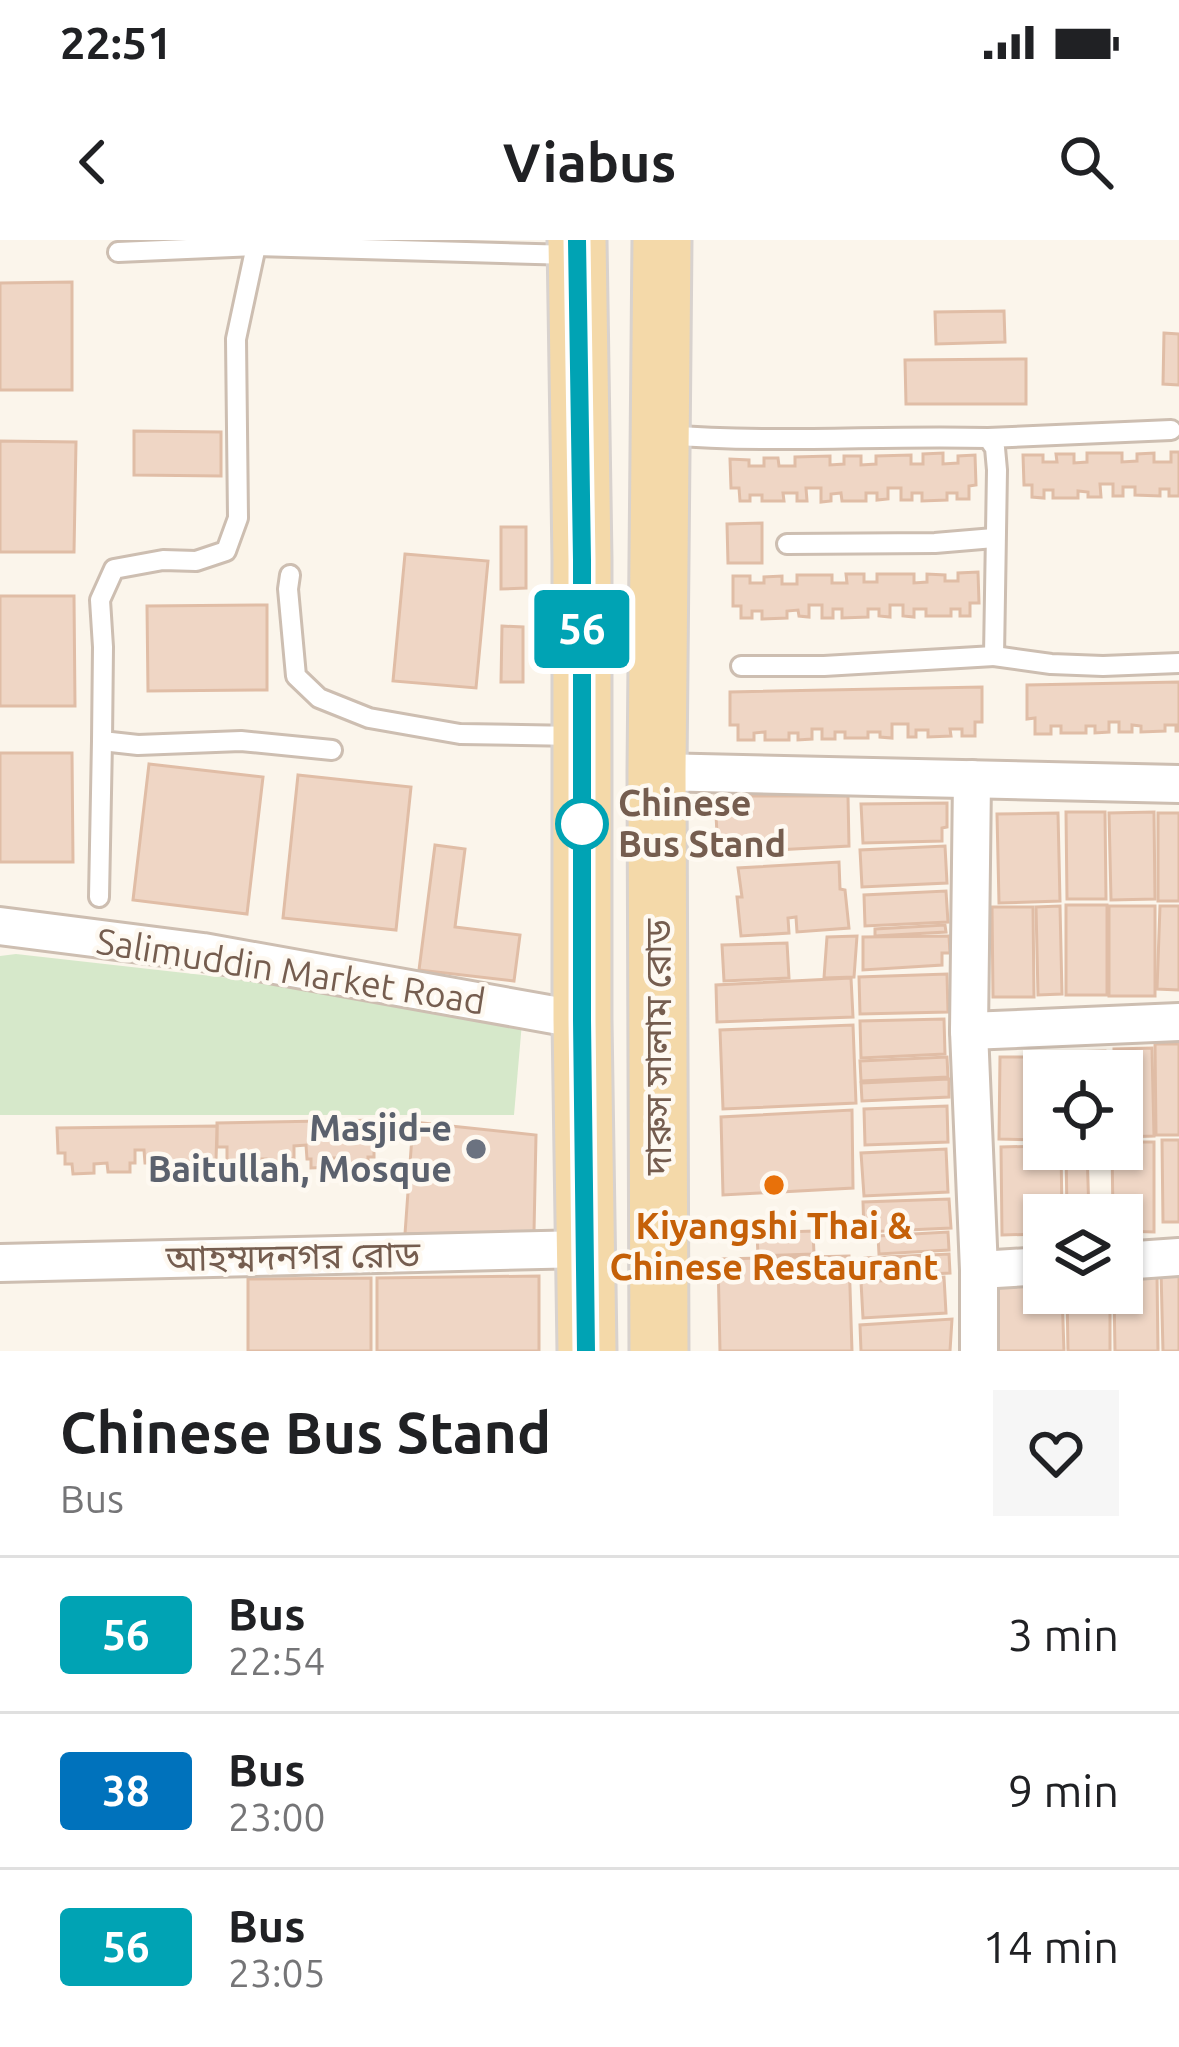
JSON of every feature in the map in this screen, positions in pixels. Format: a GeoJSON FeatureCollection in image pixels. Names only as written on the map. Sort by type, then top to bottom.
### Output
{"type":"FeatureCollection","features":[{"type":"Feature","properties":{"kind":"main road","name":"দারুস সালাম রোড"},"geometry":{"type":"LineString","coordinates":[[659,1351],[662,240]]}},
{"type":"Feature","properties":{"kind":"main road","name":"দারুস সালাম রোড"},"geometry":{"type":"LineString","coordinates":[[577,248],[586,1351]]}},
{"type":"Feature","properties":{"kind":"street"},"geometry":{"type":"LineString","coordinates":[[657,772],[1179,784]]}},
{"type":"Feature","properties":{"kind":"street"},"geometry":{"type":"LineString","coordinates":[[972,779],[969,1031],[979,1351]]}},
{"type":"Feature","properties":{"kind":"street","name":"Salimuddin Market Road"},"geometry":{"type":"LineString","coordinates":[[0,926],[202,952],[582,1020]]}},
{"type":"Feature","properties":{"kind":"street"},"geometry":{"type":"LineString","coordinates":[[969,1031],[1179,1022]]}},
{"type":"Feature","properties":{"kind":"street","name":"আহম্মদনগর রোড"},"geometry":{"type":"LineString","coordinates":[[0,1263],[586,1250]]}},
{"type":"Feature","properties":{"kind":"street"},"geometry":{"type":"LineString","coordinates":[[1143,1260],[1179,1257]]}},
{"type":"Feature","properties":{"kind":"street"},"geometry":{"type":"LineString","coordinates":[[979,1270],[1023,1267]]}},
{"type":"Feature","properties":{"kind":"lane"},"geometry":{"type":"LineString","coordinates":[[118,252],[150,245],[577,248]]}},
{"type":"Feature","properties":{"kind":"lane"},"geometry":{"type":"LineString","coordinates":[[99,897],[100,600],[115,568],[163,560],[196,561],[226,551],[238,518],[236,339],[256,246]]}},
{"type":"Feature","properties":{"kind":"lane"},"geometry":{"type":"LineString","coordinates":[[660,435],[812,440],[1171,430]]}},
{"type":"Feature","properties":{"kind":"lane"},"geometry":{"type":"LineString","coordinates":[[988,438],[995,448],[997,470],[994,656]]}},
{"type":"Feature","properties":{"kind":"lane"},"geometry":{"type":"LineString","coordinates":[[787,544],[994,538]]}},
{"type":"Feature","properties":{"kind":"lane"},"geometry":{"type":"LineString","coordinates":[[290,575],[296,676],[319,698],[369,718],[460,734],[582,736]]}},
{"type":"Feature","properties":{"kind":"lane"},"geometry":{"type":"LineString","coordinates":[[742,666],[994,656],[1103,666],[1179,663]]}},
{"type":"Feature","properties":{"kind":"lane"},"geometry":{"type":"LineString","coordinates":[[103,741],[138,745],[241,742],[332,750]]}},
{"type":"Feature","properties":{"kind":"green space"},"geometry":{"type":"Polygon","coordinates":[[[16,954],[523,1011],[514,1115],[0,1115],[0,956],[16,954]]]}},
{"type":"Feature","properties":{"kind":"building"},"geometry":{"type":"Polygon","coordinates":[[[72,282],[72,390],[0,390],[0,283],[72,282]]]}},
{"type":"Feature","properties":{"kind":"building"},"geometry":{"type":"Polygon","coordinates":[[[1004,311],[1005,342],[936,344],[935,312],[1004,311]]]}},
{"type":"Feature","properties":{"kind":"building"},"geometry":{"type":"Polygon","coordinates":[[[1164,333],[1179,334],[1179,385],[1163,384],[1164,333]]]}},
{"type":"Feature","properties":{"kind":"building"},"geometry":{"type":"Polygon","coordinates":[[[1026,359],[1026,404],[906,404],[905,360],[1026,359]]]}},
{"type":"Feature","properties":{"kind":"building"},"geometry":{"type":"Polygon","coordinates":[[[134,431],[221,432],[221,476],[134,475],[134,431]]]}},
{"type":"Feature","properties":{"kind":"building"},"geometry":{"type":"Polygon","coordinates":[[[0,441],[76,442],[74,552],[0,552],[0,441]]]}},
{"type":"Feature","properties":{"kind":"building"},"geometry":{"type":"Polygon","coordinates":[[[1171,452],[1179,452],[1179,496],[1169,496],[1169,489],[1160,489],[1160,496],[1135,495],[1135,487],[1123,487],[1123,496],[1113,496],[1113,484],[1100,484],[1101,497],[1078,491],[1078,498],[1053,498],[1053,490],[1044,490],[1044,498],[1032,497],[1032,485],[1024,485],[1023,455],[1043,455],[1043,462],[1057,462],[1056,454],[1074,454],[1074,463],[1087,462],[1087,453],[1122,453],[1122,462],[1137,461],[1137,454],[1154,453],[1154,462],[1171,462],[1171,452]]]}},
{"type":"Feature","properties":{"kind":"building"},"geometry":{"type":"Polygon","coordinates":[[[943,453],[943,464],[958,463],[958,456],[975,455],[976,485],[969,486],[969,499],[947,493],[947,500],[922,501],[922,493],[912,493],[912,500],[901,500],[901,488],[888,488],[888,499],[877,500],[877,493],[866,493],[866,501],[842,501],[841,493],[821,502],[821,488],[806,488],[807,501],[797,501],[797,493],[783,493],[784,501],[762,501],[762,495],[750,495],[750,501],[740,501],[739,488],[731,488],[730,459],[764,466],[764,458],[778,458],[779,466],[795,466],[795,457],[830,456],[830,465],[844,464],[844,456],[861,456],[861,465],[876,464],[876,456],[911,455],[911,464],[923,464],[923,454],[943,453]]]}},
{"type":"Feature","properties":{"kind":"building"},"geometry":{"type":"Polygon","coordinates":[[[762,523],[762,563],[728,563],[727,524],[762,523]]]}},
{"type":"Feature","properties":{"kind":"building"},"geometry":{"type":"Polygon","coordinates":[[[501,527],[526,527],[526,588],[501,589],[501,527]]]}},
{"type":"Feature","properties":{"kind":"building"},"geometry":{"type":"Polygon","coordinates":[[[405,554],[488,561],[476,688],[393,681],[405,554]]]}},
{"type":"Feature","properties":{"kind":"building"},"geometry":{"type":"Polygon","coordinates":[[[978,572],[979,603],[970,603],[970,616],[960,616],[960,609],[951,609],[951,616],[926,616],[926,609],[914,609],[914,617],[903,616],[903,605],[890,605],[890,617],[879,616],[879,609],[868,609],[868,617],[842,618],[842,609],[833,609],[833,618],[822,618],[822,605],[809,605],[809,617],[799,616],[798,610],[787,611],[787,618],[762,619],[762,611],[741,618],[741,606],[733,606],[733,576],[750,576],[750,583],[764,583],[764,577],[782,576],[782,584],[797,584],[797,575],[832,575],[832,583],[847,583],[846,574],[864,574],[864,582],[877,582],[877,574],[914,574],[914,583],[927,582],[927,574],[958,581],[958,573],[978,572]]]}},
{"type":"Feature","properties":{"kind":"building"},"geometry":{"type":"Polygon","coordinates":[[[0,596],[74,596],[75,706],[0,706],[0,596]]]}},
{"type":"Feature","properties":{"kind":"building"},"geometry":{"type":"Polygon","coordinates":[[[267,605],[267,690],[148,691],[147,606],[267,605]]]}},
{"type":"Feature","properties":{"kind":"building"},"geometry":{"type":"Polygon","coordinates":[[[502,626],[523,627],[523,682],[501,682],[502,626]]]}},
{"type":"Feature","properties":{"kind":"building"},"geometry":{"type":"Polygon","coordinates":[[[1179,682],[1179,731],[1176,725],[1165,725],[1165,731],[1141,732],[1141,726],[1132,725],[1132,732],[1119,732],[1119,722],[1109,722],[1109,732],[1095,733],[1095,726],[1086,726],[1086,733],[1061,733],[1061,726],[1051,726],[1051,734],[1035,734],[1035,718],[1027,719],[1027,685],[1179,682]]]}},
{"type":"Feature","properties":{"kind":"building"},"geometry":{"type":"Polygon","coordinates":[[[982,687],[982,722],[975,722],[975,736],[950,729],[951,736],[928,737],[928,730],[916,730],[916,737],[908,737],[908,724],[892,724],[892,738],[868,732],[868,738],[845,738],[845,732],[835,732],[835,739],[822,739],[822,729],[812,729],[812,739],[798,740],[798,733],[789,733],[789,740],[765,740],[765,732],[754,733],[754,740],[738,740],[738,725],[730,725],[730,692],[982,687]]]}},
{"type":"Feature","properties":{"kind":"building"},"geometry":{"type":"Polygon","coordinates":[[[0,753],[72,753],[73,862],[0,862],[0,753]]]}},
{"type":"Feature","properties":{"kind":"building"},"geometry":{"type":"Polygon","coordinates":[[[149,764],[263,777],[247,914],[133,900],[149,764]]]}},
{"type":"Feature","properties":{"kind":"building"},"geometry":{"type":"Polygon","coordinates":[[[298,775],[411,787],[396,930],[283,918],[298,775]]]}},
{"type":"Feature","properties":{"kind":"building"},"geometry":{"type":"Polygon","coordinates":[[[715,796],[848,796],[849,846],[718,853],[715,796]]]}},
{"type":"Feature","properties":{"kind":"building"},"geometry":{"type":"Polygon","coordinates":[[[947,803],[942,841],[863,843],[861,804],[947,803]]]}},
{"type":"Feature","properties":{"kind":"building"},"geometry":{"type":"Polygon","coordinates":[[[1066,812],[1105,812],[1106,899],[1067,899],[1066,812]]]}},
{"type":"Feature","properties":{"kind":"building"},"geometry":{"type":"Polygon","coordinates":[[[1154,812],[1155,899],[1111,900],[1109,813],[1154,812]]]}},
{"type":"Feature","properties":{"kind":"building"},"geometry":{"type":"Polygon","coordinates":[[[1058,813],[1060,901],[999,903],[997,814],[1058,813]]]}},
{"type":"Feature","properties":{"kind":"building"},"geometry":{"type":"Polygon","coordinates":[[[1158,813],[1179,813],[1179,901],[1158,901],[1158,813]]]}},
{"type":"Feature","properties":{"kind":"building"},"geometry":{"type":"Polygon","coordinates":[[[435,845],[465,849],[455,927],[520,935],[514,981],[419,970],[435,845]]]}},
{"type":"Feature","properties":{"kind":"building"},"geometry":{"type":"Polygon","coordinates":[[[945,846],[947,883],[862,887],[860,850],[945,846]]]}},
{"type":"Feature","properties":{"kind":"building"},"geometry":{"type":"Polygon","coordinates":[[[839,862],[849,928],[797,932],[796,917],[788,918],[789,933],[741,936],[738,868],[839,862]]]}},
{"type":"Feature","properties":{"kind":"building"},"geometry":{"type":"Polygon","coordinates":[[[946,891],[948,922],[865,926],[864,895],[946,891]]]}},
{"type":"Feature","properties":{"kind":"building"},"geometry":{"type":"Polygon","coordinates":[[[1066,905],[1107,905],[1107,995],[1066,995],[1066,905]]]}},
{"type":"Feature","properties":{"kind":"building"},"geometry":{"type":"Polygon","coordinates":[[[1060,906],[1062,994],[1038,995],[1036,907],[1060,906]]]}},
{"type":"Feature","properties":{"kind":"building"},"geometry":{"type":"Polygon","coordinates":[[[1109,906],[1155,906],[1155,996],[1109,996],[1109,906]]]}},
{"type":"Feature","properties":{"kind":"building"},"geometry":{"type":"Polygon","coordinates":[[[1160,906],[1179,906],[1179,990],[1157,989],[1160,906]]]}},
{"type":"Feature","properties":{"kind":"building"},"geometry":{"type":"Polygon","coordinates":[[[992,907],[1033,907],[1034,997],[993,997],[992,907]]]}},
{"type":"Feature","properties":{"kind":"building"},"geometry":{"type":"Polygon","coordinates":[[[945,925],[946,932],[875,936],[875,929],[945,925]]]}},
{"type":"Feature","properties":{"kind":"building"},"geometry":{"type":"Polygon","coordinates":[[[857,936],[854,977],[824,978],[827,937],[857,936]]]}},
{"type":"Feature","properties":{"kind":"building"},"geometry":{"type":"Polygon","coordinates":[[[949,936],[950,953],[942,953],[942,965],[863,970],[863,937],[949,936]]]}},
{"type":"Feature","properties":{"kind":"building"},"geometry":{"type":"Polygon","coordinates":[[[787,943],[789,978],[724,981],[722,945],[787,943]]]}},
{"type":"Feature","properties":{"kind":"building"},"geometry":{"type":"Polygon","coordinates":[[[947,974],[948,1012],[860,1014],[859,977],[947,974]]]}},
{"type":"Feature","properties":{"kind":"building"},"geometry":{"type":"Polygon","coordinates":[[[851,978],[853,1017],[717,1022],[716,985],[851,978]]]}},
{"type":"Feature","properties":{"kind":"building"},"geometry":{"type":"Polygon","coordinates":[[[944,1019],[945,1054],[861,1058],[860,1021],[944,1019]]]}},
{"type":"Feature","properties":{"kind":"building"},"geometry":{"type":"Polygon","coordinates":[[[853,1025],[856,1103],[723,1109],[720,1030],[853,1025]]]}},
{"type":"Feature","properties":{"kind":"building"},"geometry":{"type":"Polygon","coordinates":[[[1155,1044],[1179,1044],[1179,1135],[1156,1135],[1155,1044]]]}},
{"type":"Feature","properties":{"kind":"building"},"geometry":{"type":"Polygon","coordinates":[[[1152,1048],[1154,1136],[1143,1136],[1143,1050],[1114,1049],[1152,1048]]]}},
{"type":"Feature","properties":{"kind":"building"},"geometry":{"type":"Polygon","coordinates":[[[947,1057],[948,1077],[861,1081],[860,1061],[947,1057]]]}},
{"type":"Feature","properties":{"kind":"building"},"geometry":{"type":"Polygon","coordinates":[[[1000,1057],[1023,1057],[1023,1140],[999,1139],[1000,1057]]]}},
{"type":"Feature","properties":{"kind":"building"},"geometry":{"type":"Polygon","coordinates":[[[949,1079],[949,1097],[862,1101],[861,1083],[949,1079]]]}},
{"type":"Feature","properties":{"kind":"building"},"geometry":{"type":"Polygon","coordinates":[[[947,1106],[948,1142],[865,1145],[864,1109],[947,1106]]]}},
{"type":"Feature","properties":{"kind":"building"},"geometry":{"type":"Polygon","coordinates":[[[852,1110],[853,1188],[723,1195],[721,1117],[852,1110]]]}},
{"type":"Feature","properties":{"kind":"building"},"geometry":{"type":"Polygon","coordinates":[[[380,1120],[381,1143],[374,1143],[368,1166],[346,1167],[346,1158],[332,1158],[333,1167],[311,1168],[306,1145],[294,1146],[288,1168],[266,1168],[266,1159],[252,1159],[253,1169],[231,1170],[227,1147],[217,1147],[217,1123],[380,1120]]]}},
{"type":"Feature","properties":{"kind":"building"},"geometry":{"type":"Polygon","coordinates":[[[413,1122],[536,1135],[534,1232],[405,1234],[413,1122]]]}},
{"type":"Feature","properties":{"kind":"building"},"geometry":{"type":"Polygon","coordinates":[[[217,1126],[216,1161],[210,1161],[210,1170],[188,1171],[187,1162],[174,1162],[174,1172],[153,1172],[152,1163],[145,1163],[144,1150],[135,1150],[130,1172],[108,1172],[107,1163],[94,1164],[94,1173],[73,1174],[72,1164],[65,1164],[65,1153],[58,1153],[57,1128],[217,1126]]]}},
{"type":"Feature","properties":{"kind":"building"},"geometry":{"type":"Polygon","coordinates":[[[1162,1140],[1179,1140],[1179,1222],[1163,1222],[1162,1140]]]}},
{"type":"Feature","properties":{"kind":"building"},"geometry":{"type":"Polygon","coordinates":[[[1143,1142],[1154,1142],[1154,1232],[1143,1232],[1143,1194],[1113,1194],[1112,1170],[1143,1170],[1143,1142]]]}},
{"type":"Feature","properties":{"kind":"building"},"geometry":{"type":"Polygon","coordinates":[[[1023,1146],[1023,1170],[1061,1170],[1062,1194],[1023,1194],[1023,1234],[1002,1235],[1001,1147],[1023,1146]]]}},
{"type":"Feature","properties":{"kind":"building"},"geometry":{"type":"Polygon","coordinates":[[[946,1149],[948,1192],[864,1196],[861,1153],[946,1149]]]}},
{"type":"Feature","properties":{"kind":"building"},"geometry":{"type":"Polygon","coordinates":[[[1066,1170],[1088,1170],[1088,1194],[1067,1194],[1066,1170]]]}},
{"type":"Feature","properties":{"kind":"building"},"geometry":{"type":"Polygon","coordinates":[[[949,1199],[951,1228],[864,1232],[863,1202],[949,1199]]]}},
{"type":"Feature","properties":{"kind":"building"},"geometry":{"type":"Polygon","coordinates":[[[813,1231],[814,1254],[758,1256],[757,1233],[813,1231]]]}},
{"type":"Feature","properties":{"kind":"building"},"geometry":{"type":"Polygon","coordinates":[[[948,1232],[949,1250],[879,1254],[878,1236],[948,1232]]]}},
{"type":"Feature","properties":{"kind":"building"},"geometry":{"type":"Polygon","coordinates":[[[949,1254],[950,1273],[866,1277],[865,1258],[949,1254]]]}},
{"type":"Feature","properties":{"kind":"building"},"geometry":{"type":"Polygon","coordinates":[[[849,1256],[852,1351],[720,1351],[718,1259],[849,1256]]]}},
{"type":"Feature","properties":{"kind":"building"},"geometry":{"type":"Polygon","coordinates":[[[1179,1270],[1179,1351],[1163,1351],[1161,1271],[1179,1270]]]}},
{"type":"Feature","properties":{"kind":"building"},"geometry":{"type":"Polygon","coordinates":[[[1143,1275],[1157,1275],[1158,1351],[1115,1351],[1114,1314],[1143,1314],[1143,1275]]]}},
{"type":"Feature","properties":{"kind":"building"},"geometry":{"type":"Polygon","coordinates":[[[539,1276],[539,1351],[377,1351],[377,1278],[539,1276]]]}},
{"type":"Feature","properties":{"kind":"building"},"geometry":{"type":"Polygon","coordinates":[[[944,1277],[946,1313],[863,1318],[861,1282],[944,1277]]]}},
{"type":"Feature","properties":{"kind":"building"},"geometry":{"type":"Polygon","coordinates":[[[371,1278],[371,1351],[248,1351],[248,1279],[371,1278]]]}},
{"type":"Feature","properties":{"kind":"building"},"geometry":{"type":"Polygon","coordinates":[[[1023,1284],[1023,1314],[1063,1314],[1064,1351],[998,1351],[998,1286],[1023,1284]]]}},
{"type":"Feature","properties":{"kind":"building"},"geometry":{"type":"Polygon","coordinates":[[[1067,1314],[1110,1314],[1110,1351],[1068,1351],[1067,1314]]]}},
{"type":"Feature","properties":{"kind":"building"},"geometry":{"type":"Polygon","coordinates":[[[952,1319],[950,1351],[861,1351],[860,1325],[952,1319]]]}},
{"type":"Feature","properties":{"kind":"bus line","name":"56"},"geometry":{"type":"LineString","coordinates":[[577,240],[586,1351]]}},
{"type":"Feature","properties":{"kind":"place","name":"Chinese Bus Stand"},"geometry":{"type":"Point","coordinates":[582,824]}},
{"type":"Feature","properties":{"kind":"place","name":"Masjid-e Baitullah, Mosque"},"geometry":{"type":"Point","coordinates":[476,1149]}},
{"type":"Feature","properties":{"kind":"place","name":"Kiyangshi Thai & Chinese Restaurant"},"geometry":{"type":"Point","coordinates":[774,1185]}}]}
